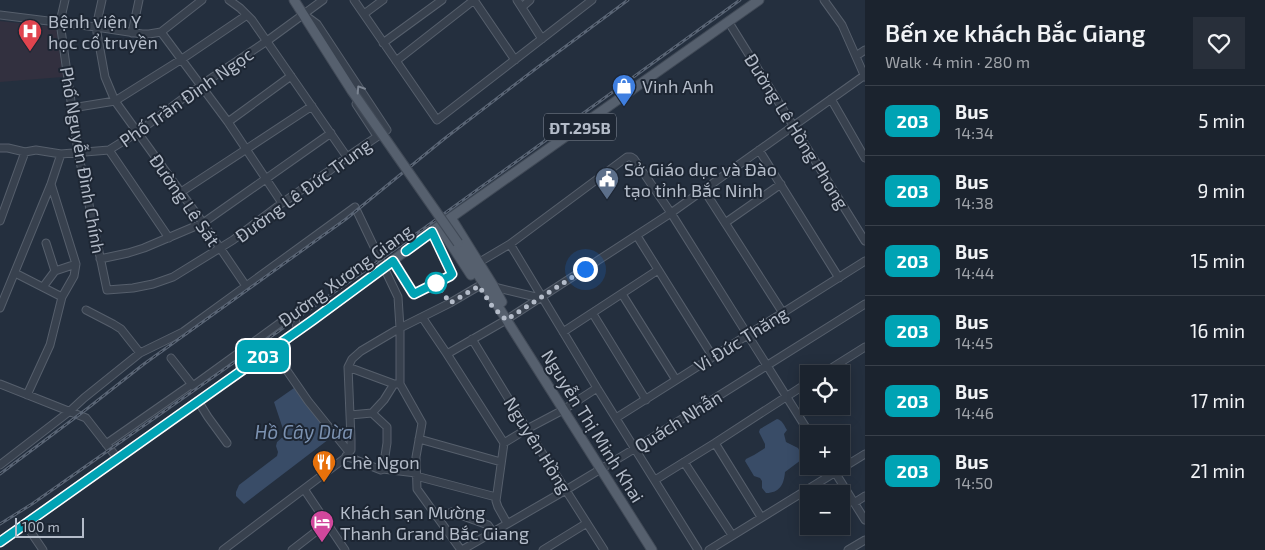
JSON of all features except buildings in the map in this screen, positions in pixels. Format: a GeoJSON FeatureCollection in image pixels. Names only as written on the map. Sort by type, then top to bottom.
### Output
{"type":"FeatureCollection","features":[{"type":"Feature","properties":{"kind":"main road"},"geometry":{"type":"LineString","coordinates":[[294,0],[352,91],[458,243],[506,320]]}},
{"type":"Feature","properties":{"kind":"main road","name":"Đường Xương Giang"},"geometry":{"type":"LineString","coordinates":[[0,542],[298,331],[439,226],[759,0]]}},
{"type":"Feature","properties":{"kind":"main road"},"geometry":{"type":"LineString","coordinates":[[451,218],[494,287],[501,301],[506,320]]}},
{"type":"Feature","properties":{"kind":"main road"},"geometry":{"type":"LineString","coordinates":[[439,226],[492,306],[506,320]]}},
{"type":"Feature","properties":{"kind":"main road","name":"Nguyễn Thị Minh Khai"},"geometry":{"type":"LineString","coordinates":[[506,320],[652,550]]}},
{"type":"Feature","properties":{"kind":"street","name":"Phố Nguyễn Đình Chính"},"geometry":{"type":"LineString","coordinates":[[65,0],[60,22],[78,152],[108,290]]}},
{"type":"Feature","properties":{"kind":"street","name":"Đường Lê Sát"},"geometry":{"type":"LineString","coordinates":[[102,0],[96,26],[105,77],[115,101],[246,286]]}},
{"type":"Feature","properties":{"kind":"street"},"geometry":{"type":"LineString","coordinates":[[132,32],[139,0]]}},
{"type":"Feature","properties":{"kind":"street"},"geometry":{"type":"LineString","coordinates":[[0,15],[149,34],[161,32],[202,0]]}},
{"type":"Feature","properties":{"kind":"street"},"geometry":{"type":"LineString","coordinates":[[229,0],[247,15],[267,41],[347,157]]}},
{"type":"Feature","properties":{"kind":"street","name":"Phố Trần Đình Ngọc"},"geometry":{"type":"LineString","coordinates":[[0,148],[25,152],[36,150],[61,154],[109,150],[138,132],[322,0]]}},
{"type":"Feature","properties":{"kind":"street"},"geometry":{"type":"LineString","coordinates":[[354,0],[436,120],[592,0]]}},
{"type":"Feature","properties":{"kind":"street"},"geometry":{"type":"LineString","coordinates":[[364,14],[383,0]]}},
{"type":"Feature","properties":{"kind":"street"},"geometry":{"type":"LineString","coordinates":[[383,43],[442,0]]}},
{"type":"Feature","properties":{"kind":"street"},"geometry":{"type":"LineString","coordinates":[[396,61],[474,0],[515,60]]}},
{"type":"Feature","properties":{"kind":"street"},"geometry":{"type":"LineString","coordinates":[[517,0],[542,39]]}},
{"type":"Feature","properties":{"kind":"street"},"geometry":{"type":"LineString","coordinates":[[522,7],[530,0]]}},
{"type":"Feature","properties":{"kind":"street"},"geometry":{"type":"LineString","coordinates":[[447,354],[506,320],[637,236],[865,76],[842,25],[824,0]]}},
{"type":"Feature","properties":{"kind":"street"},"geometry":{"type":"LineString","coordinates":[[304,14],[308,31],[377,136]]}},
{"type":"Feature","properties":{"kind":"street","name":"Đường Lê Đức Trung"},"geometry":{"type":"LineString","coordinates":[[108,290],[153,284],[173,277],[232,240],[387,130],[317,24],[304,14]]}},
{"type":"Feature","properties":{"kind":"street"},"geometry":{"type":"LineString","coordinates":[[72,108],[115,101],[247,15]]}},
{"type":"Feature","properties":{"kind":"street","name":"Đường Lê Hồng Phong"},"geometry":{"type":"LineString","coordinates":[[728,21],[865,241]]}},
{"type":"Feature","properties":{"kind":"street"},"geometry":{"type":"LineString","coordinates":[[161,32],[228,122],[282,203]]}},
{"type":"Feature","properties":{"kind":"street"},"geometry":{"type":"LineString","coordinates":[[856,56],[865,50]]}},
{"type":"Feature","properties":{"kind":"street"},"geometry":{"type":"LineString","coordinates":[[228,122],[291,76]]}},
{"type":"Feature","properties":{"kind":"street"},"geometry":{"type":"LineString","coordinates":[[831,99],[865,158]]}},
{"type":"Feature","properties":{"kind":"street"},"geometry":{"type":"LineString","coordinates":[[181,192],[312,106]]}},
{"type":"Feature","properties":{"kind":"street"},"geometry":{"type":"LineString","coordinates":[[100,259],[136,251],[203,223],[331,133]]}},
{"type":"Feature","properties":{"kind":"street"},"geometry":{"type":"LineString","coordinates":[[109,150],[169,238]]}},
{"type":"Feature","properties":{"kind":"street"},"geometry":{"type":"LineString","coordinates":[[759,150],[839,278]]}},
{"type":"Feature","properties":{"kind":"street"},"geometry":{"type":"LineString","coordinates":[[0,221],[25,152]]}},
{"type":"Feature","properties":{"kind":"street"},"geometry":{"type":"LineString","coordinates":[[0,308],[51,184],[61,154]]}},
{"type":"Feature","properties":{"kind":"street"},"geometry":{"type":"LineString","coordinates":[[478,263],[510,244],[627,158],[631,157],[671,213],[804,425]]}},
{"type":"Feature","properties":{"kind":"street"},"geometry":{"type":"LineString","coordinates":[[27,395],[50,345],[62,297],[74,276],[76,264],[51,184]]}},
{"type":"Feature","properties":{"kind":"street"},"geometry":{"type":"LineString","coordinates":[[725,223],[781,184]]}},
{"type":"Feature","properties":{"kind":"street"},"geometry":{"type":"LineString","coordinates":[[704,190],[783,313]]}},
{"type":"Feature","properties":{"kind":"street"},"geometry":{"type":"LineString","coordinates":[[0,465],[70,412],[84,398],[140,353],[183,332],[356,208],[398,297],[400,328],[397,384],[372,413],[350,415]]}},
{"type":"Feature","properties":{"kind":"street"},"geometry":{"type":"LineString","coordinates":[[637,236],[713,357]]}},
{"type":"Feature","properties":{"kind":"street"},"geometry":{"type":"LineString","coordinates":[[46,243],[55,271]]}},
{"type":"Feature","properties":{"kind":"street"},"geometry":{"type":"LineString","coordinates":[[510,244],[541,298],[698,550]]}},
{"type":"Feature","properties":{"kind":"street","name":"Vi Đức Thăng"},"geometry":{"type":"LineString","coordinates":[[616,418],[865,261]]}},
{"type":"Feature","properties":{"kind":"street"},"geometry":{"type":"LineString","coordinates":[[43,287],[55,271],[76,264]]}},
{"type":"Feature","properties":{"kind":"street"},"geometry":{"type":"LineString","coordinates":[[563,332],[658,270]]}},
{"type":"Feature","properties":{"kind":"street"},"geometry":{"type":"LineString","coordinates":[[15,273],[62,297]]}},
{"type":"Feature","properties":{"kind":"street"},"geometry":{"type":"LineString","coordinates":[[223,550],[304,489],[351,450],[348,366],[352,359],[361,351],[400,328],[479,286]]}},
{"type":"Feature","properties":{"kind":"street"},"geometry":{"type":"LineString","coordinates":[[494,287],[541,298]]}},
{"type":"Feature","properties":{"kind":"street"},"geometry":{"type":"LineString","coordinates":[[622,294],[676,380]]}},
{"type":"Feature","properties":{"kind":"street","name":"Quách Nhẫn"},"geometry":{"type":"LineString","coordinates":[[462,550],[601,469],[865,304]]}},
{"type":"Feature","properties":{"kind":"street"},"geometry":{"type":"LineString","coordinates":[[86,310],[121,329],[140,353]]}},
{"type":"Feature","properties":{"kind":"street"},"geometry":{"type":"LineString","coordinates":[[592,314],[646,400]]}},
{"type":"Feature","properties":{"kind":"street"},"geometry":{"type":"LineString","coordinates":[[106,444],[192,384],[194,385],[284,320],[291,317],[295,319],[298,331]]}},
{"type":"Feature","properties":{"kind":"street"},"geometry":{"type":"LineString","coordinates":[[422,317],[504,443],[496,497],[498,507],[507,524]]}},
{"type":"Feature","properties":{"kind":"street","name":"Nguyên Hồng"},"geometry":{"type":"LineString","coordinates":[[472,339],[604,550]]}},
{"type":"Feature","properties":{"kind":"street"},"geometry":{"type":"LineString","coordinates":[[837,365],[865,348]]}},
{"type":"Feature","properties":{"kind":"street"},"geometry":{"type":"LineString","coordinates":[[272,349],[348,454],[381,470],[416,474],[496,497]]}},
{"type":"Feature","properties":{"kind":"street"},"geometry":{"type":"LineString","coordinates":[[171,358],[192,384]]}},
{"type":"Feature","properties":{"kind":"street"},"geometry":{"type":"LineString","coordinates":[[348,366],[397,384],[421,420],[422,425],[416,457],[418,491],[462,550]]}},
{"type":"Feature","properties":{"kind":"street"},"geometry":{"type":"LineString","coordinates":[[0,384],[86,418],[118,459]]}},
{"type":"Feature","properties":{"kind":"street"},"geometry":{"type":"LineString","coordinates":[[655,480],[800,387]]}},
{"type":"Feature","properties":{"kind":"street"},"geometry":{"type":"LineString","coordinates":[[504,443],[527,428],[563,410],[597,388]]}},
{"type":"Feature","properties":{"kind":"street"},"geometry":{"type":"LineString","coordinates":[[198,400],[227,442]]}},
{"type":"Feature","properties":{"kind":"street"},"geometry":{"type":"LineString","coordinates":[[372,413],[385,425],[387,430],[388,443],[382,469]]}},
{"type":"Feature","properties":{"kind":"street"},"geometry":{"type":"LineString","coordinates":[[419,439],[501,462]]}},
{"type":"Feature","properties":{"kind":"street"},"geometry":{"type":"LineString","coordinates":[[715,443],[761,517]]}},
{"type":"Feature","properties":{"kind":"street"},"geometry":{"type":"LineString","coordinates":[[850,462],[865,454]]}},
{"type":"Feature","properties":{"kind":"street"},"geometry":{"type":"LineString","coordinates":[[684,462],[732,535]]}},
{"type":"Feature","properties":{"kind":"street"},"geometry":{"type":"LineString","coordinates":[[709,550],[825,475]]}},
{"type":"Feature","properties":{"kind":"street"},"geometry":{"type":"LineString","coordinates":[[836,475],[865,520]]}},
{"type":"Feature","properties":{"kind":"street"},"geometry":{"type":"LineString","coordinates":[[304,489],[345,550]]}},
{"type":"Feature","properties":{"kind":"street"},"geometry":{"type":"LineString","coordinates":[[854,503],[865,496]]}},
{"type":"Feature","properties":{"kind":"street"},"geometry":{"type":"LineString","coordinates":[[438,518],[452,512],[488,525],[493,532]]}},
{"type":"Feature","properties":{"kind":"street"},"geometry":{"type":"LineString","coordinates":[[292,550],[327,523]]}},
{"type":"Feature","properties":{"kind":"street"},"geometry":{"type":"LineString","coordinates":[[543,550],[587,523]]}},
{"type":"Feature","properties":{"kind":"street"},"geometry":{"type":"LineString","coordinates":[[26,525],[43,550]]}},
{"type":"Feature","properties":{"kind":"street"},"geometry":{"type":"LineString","coordinates":[[848,550],[865,540]]}},
{"type":"Feature","properties":{"kind":"shaded area","name":"Bệnh viện Y học cổ truyền"},"geometry":{"type":"Polygon","coordinates":[[[0,21],[56,27],[63,77],[0,82],[0,21]]]}},
{"type":"Feature","properties":{"kind":"water","name":"Hồ Cây Dừa"},"geometry":{"type":"Polygon","coordinates":[[[294,388],[333,436],[244,504],[236,496],[239,485],[277,456],[277,442],[285,435],[274,402],[294,388]]]}},
{"type":"Feature","properties":{"kind":"water"},"geometry":{"type":"Polygon","coordinates":[[[777,419],[779,420],[787,430],[784,434],[786,442],[798,448],[800,452],[800,461],[785,472],[784,480],[778,490],[771,493],[766,493],[762,488],[762,481],[754,476],[745,461],[765,448],[759,432],[760,429],[777,419]]]}},
{"type":"Feature","properties":{"kind":"railway"},"geometry":{"type":"LineString","coordinates":[[0,474],[144,364],[346,219],[444,139],[628,0]]}},
{"type":"Feature","properties":{"kind":"railway"},"geometry":{"type":"LineString","coordinates":[[0,524],[32,504],[380,260],[740,0]]}},
{"type":"Feature","properties":{"kind":"bus line","name":"203"},"geometry":{"type":"LineString","coordinates":[[0,542],[393,261],[414,294],[452,274],[432,232],[406,251]]}},
{"type":"Feature","properties":{"kind":"place","name":"Bệnh viện Y học cổ truyền"},"geometry":{"type":"Point","coordinates":[30,52]}},
{"type":"Feature","properties":{"kind":"place","name":"Vinh Anh"},"geometry":{"type":"Point","coordinates":[624,107]}},
{"type":"Feature","properties":{"kind":"place","name":"Sở Giáo dục và Đào tạo tỉnh Bắc Ninh"},"geometry":{"type":"Point","coordinates":[607,200]}},
{"type":"Feature","properties":{"kind":"place","name":"Chè Ngon"},"geometry":{"type":"Point","coordinates":[324,483]}},
{"type":"Feature","properties":{"kind":"place","name":"Khách sạn Mường Thanh Grand Bắc Giang"},"geometry":{"type":"Point","coordinates":[322,543]}},
{"type":"Feature","properties":{"kind":"route"},"geometry":{"type":"LineString","coordinates":[[436,283],[450,303],[479,286],[492,306],[506,320],[585,269]]}}]}
